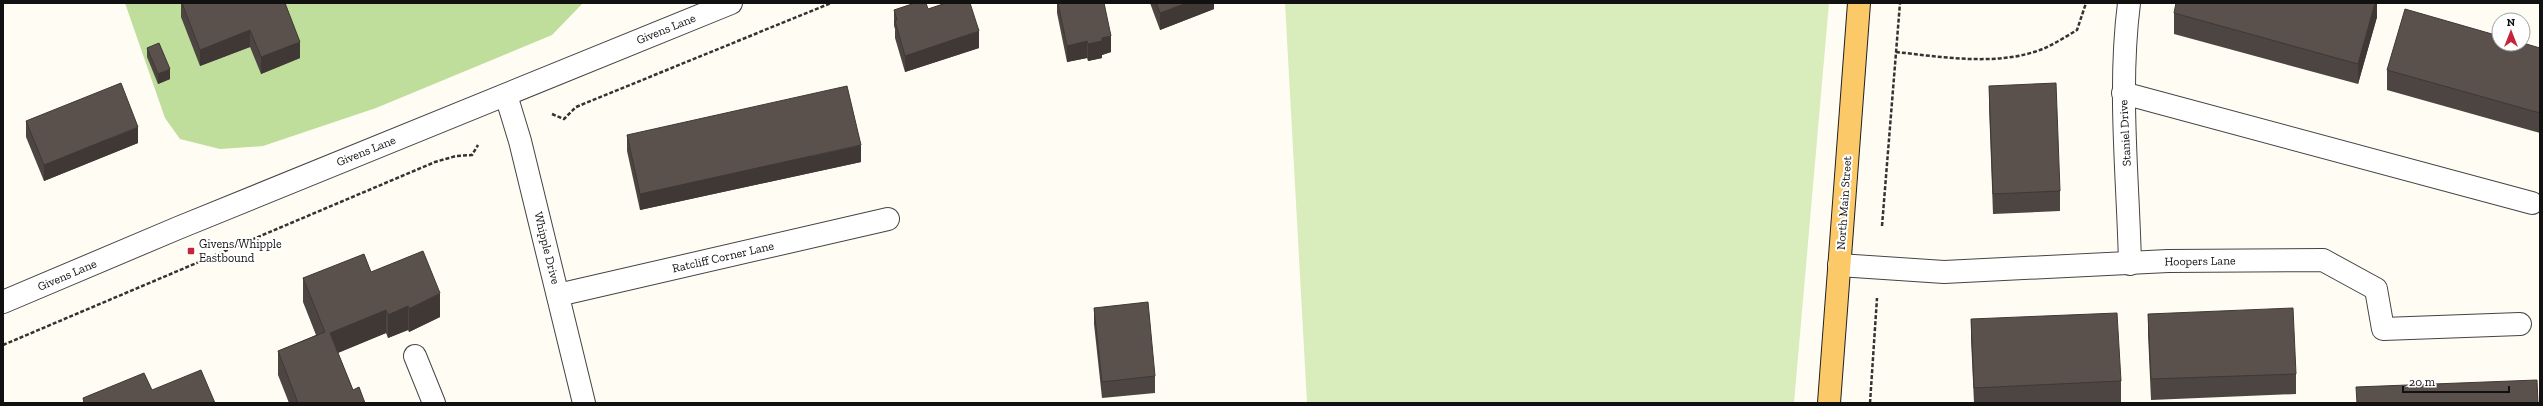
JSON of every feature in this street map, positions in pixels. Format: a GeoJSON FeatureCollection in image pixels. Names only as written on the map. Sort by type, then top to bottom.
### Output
{"type":"FeatureCollection","features":[{"type":"Feature","properties":{"kind":"main road","name":"North Main Street"},"geometry":{"type":"LineString","coordinates":[[1829,403],[1859,3]]}},
{"type":"Feature","properties":{"kind":"street","name":"Givens Lane"},"geometry":{"type":"LineString","coordinates":[[3,302],[178,228],[731,3]]}},
{"type":"Feature","properties":{"kind":"street","name":"Staniel Drive"},"geometry":{"type":"LineString","coordinates":[[2129,3],[2124,40],[2123,93],[2130,264]]}},
{"type":"Feature","properties":{"kind":"street"},"geometry":{"type":"LineString","coordinates":[[2123,93],[2532,203]]}},
{"type":"Feature","properties":{"kind":"street","name":"Whipple Drive"},"geometry":{"type":"LineString","coordinates":[[506,95],[520,141],[584,403]]}},
{"type":"Feature","properties":{"kind":"street","name":"Ratcliff Corner Lane"},"geometry":{"type":"LineString","coordinates":[[558,295],[888,219]]}},
{"type":"Feature","properties":{"kind":"street","name":"Hoopers Lane"},"geometry":{"type":"LineString","coordinates":[[1839,265],[1944,272],[2130,264],[2323,260],[2376,290],[2383,329],[2520,324]]}},
{"type":"Feature","properties":{"kind":"street"},"geometry":{"type":"LineString","coordinates":[[415,356],[434,403]]}},
{"type":"Feature","properties":{"kind":"path"},"geometry":{"type":"LineString","coordinates":[[552,114],[564,119],[576,107],[831,3]]}},
{"type":"Feature","properties":{"kind":"path"},"geometry":{"type":"LineString","coordinates":[[1882,226],[1900,3]]}},
{"type":"Feature","properties":{"kind":"path"},"geometry":{"type":"LineString","coordinates":[[1896,52],[1994,60],[2044,48],[2077,30],[2086,3]]}},
{"type":"Feature","properties":{"kind":"path"},"geometry":{"type":"LineString","coordinates":[[3,345],[435,162],[456,156],[472,155],[478,145]]}},
{"type":"Feature","properties":{"kind":"path"},"geometry":{"type":"LineString","coordinates":[[1870,403],[1878,294]]}},
{"type":"Feature","properties":{"kind":"green space"},"geometry":{"type":"Polygon","coordinates":[[[125,3],[216,3],[200,66],[250,47],[261,73],[278,3],[583,3],[552,35],[376,108],[263,146],[220,149],[180,139],[165,118],[125,3]]]}},
{"type":"Feature","properties":{"kind":"green space"},"geometry":{"type":"Polygon","coordinates":[[[1285,3],[1829,3],[1794,403],[1307,403],[1285,3]]]}},
{"type":"Feature","properties":{"kind":"building"},"geometry":{"type":"Polygon","coordinates":[[[182,3],[285,3],[300,42],[261,57],[250,30],[200,50],[182,3]]]}},
{"type":"Feature","properties":{"kind":"building"},"geometry":{"type":"Polygon","coordinates":[[[915,3],[926,3],[928,9],[946,3],[970,3],[979,31],[905,56],[895,21],[897,20],[894,10],[915,3]]]}},
{"type":"Feature","properties":{"kind":"building"},"geometry":{"type":"Polygon","coordinates":[[[1058,3],[1104,3],[1111,36],[1102,38],[1102,41],[1088,44],[1087,41],[1067,46],[1058,3]]]}},
{"type":"Feature","properties":{"kind":"building"},"geometry":{"type":"Polygon","coordinates":[[[1156,3],[1187,3],[1160,13],[1156,3]]]}},
{"type":"Feature","properties":{"kind":"building"},"geometry":{"type":"Polygon","coordinates":[[[2176,3],[2375,3],[2358,64],[2174,13],[2176,3]]]}},
{"type":"Feature","properties":{"kind":"building"},"geometry":{"type":"Polygon","coordinates":[[[2405,9],[2491,34],[2491,52],[2531,52],[2531,45],[2540,48],[2540,113],[2387,70],[2405,9]]]}},
{"type":"Feature","properties":{"kind":"building"},"geometry":{"type":"Polygon","coordinates":[[[159,43],[170,69],[158,74],[147,48],[159,43]]]}},
{"type":"Feature","properties":{"kind":"building"},"geometry":{"type":"Polygon","coordinates":[[[121,83],[138,127],[44,165],[26,121],[121,83]]]}},
{"type":"Feature","properties":{"kind":"building"},"geometry":{"type":"Polygon","coordinates":[[[2056,83],[2060,191],[1993,194],[1989,86],[2056,83]]]}},
{"type":"Feature","properties":{"kind":"building"},"geometry":{"type":"Polygon","coordinates":[[[847,86],[861,145],[640,194],[627,135],[847,86]]]}},
{"type":"Feature","properties":{"kind":"building"},"geometry":{"type":"Polygon","coordinates":[[[423,251],[440,293],[409,309],[408,306],[388,315],[386,310],[330,333],[353,390],[359,387],[365,403],[298,403],[278,351],[325,332],[303,278],[364,254],[371,272],[423,251]]]}},
{"type":"Feature","properties":{"kind":"building"},"geometry":{"type":"Polygon","coordinates":[[[1148,302],[1155,376],[1102,382],[1094,308],[1148,302]]]}},
{"type":"Feature","properties":{"kind":"building"},"geometry":{"type":"Polygon","coordinates":[[[2293,308],[2296,374],[2151,379],[2148,314],[2293,308]]]}},
{"type":"Feature","properties":{"kind":"building"},"geometry":{"type":"Polygon","coordinates":[[[2117,313],[2121,381],[1974,388],[1971,319],[2117,313]]]}},
{"type":"Feature","properties":{"kind":"building"},"geometry":{"type":"Polygon","coordinates":[[[201,370],[215,403],[84,403],[83,398],[144,373],[152,390],[201,370]]]}},
{"type":"Feature","properties":{"kind":"building"},"geometry":{"type":"Polygon","coordinates":[[[2537,380],[2538,403],[2357,403],[2356,387],[2537,380]]]}},
{"type":"Feature","properties":{"kind":"place","name":"Givens/Whipple Eastbound"},"geometry":{"type":"Point","coordinates":[191,251]}}]}
